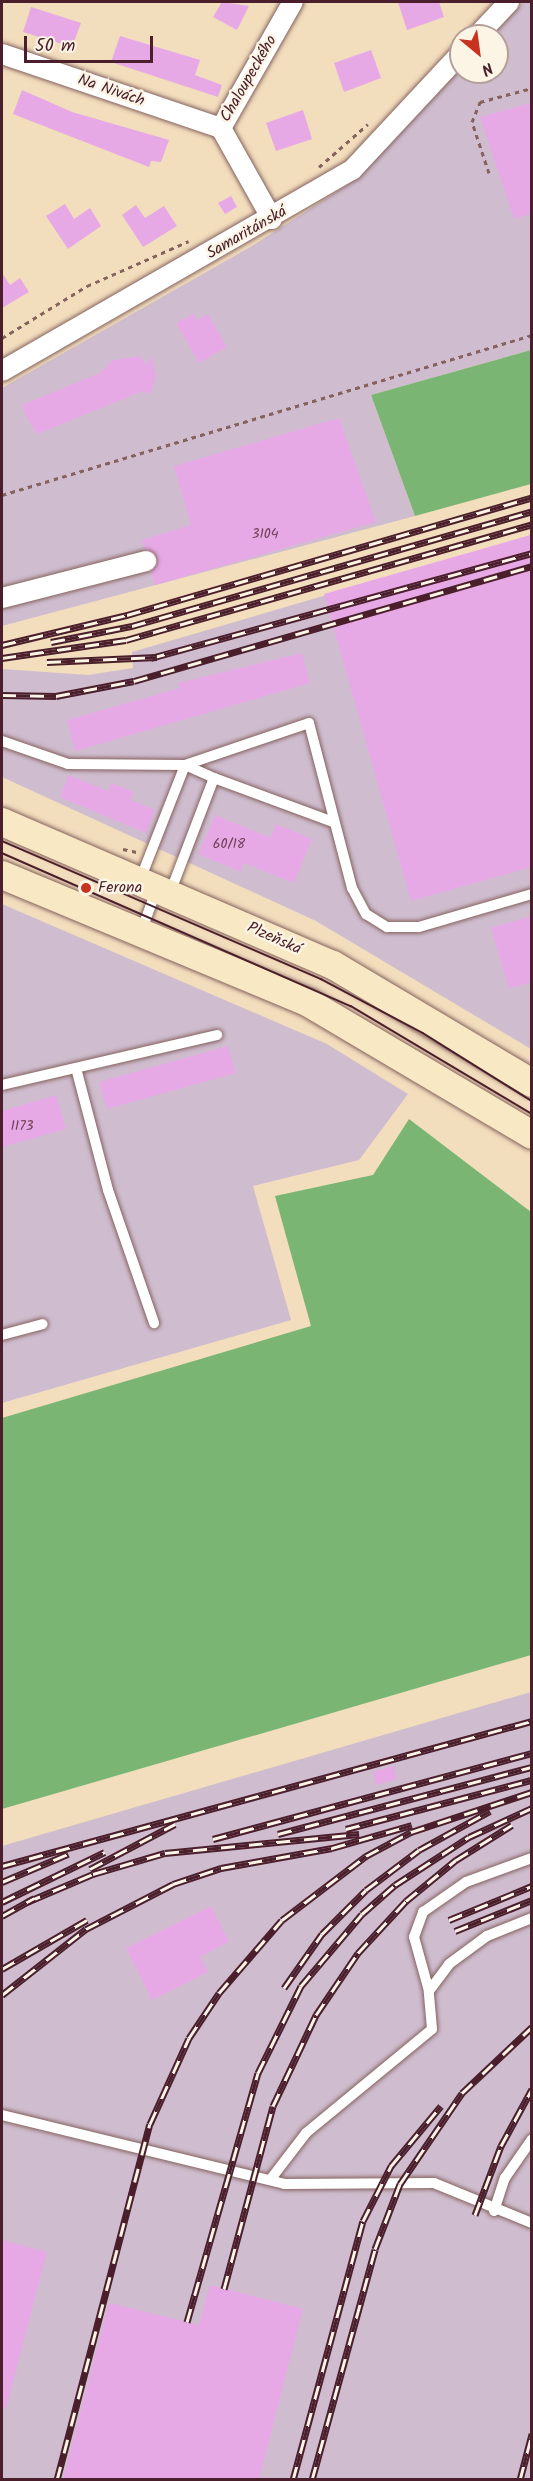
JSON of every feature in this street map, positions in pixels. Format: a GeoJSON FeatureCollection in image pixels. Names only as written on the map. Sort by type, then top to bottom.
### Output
{"type":"FeatureCollection","features":[{"type":"Feature","properties":{"kind":"main road","name":"Plzeňská"},"geometry":{"type":"LineString","coordinates":[[2,822],[333,965],[531,1083]]}},
{"type":"Feature","properties":{"kind":"main road"},"geometry":{"type":"LineString","coordinates":[[2,875],[309,1004],[531,1136]]}},
{"type":"Feature","properties":{"kind":"street","name":"Chaloupeckého"},"geometry":{"type":"LineString","coordinates":[[272,219],[221,128],[293,2]]}},
{"type":"Feature","properties":{"kind":"street"},"geometry":{"type":"LineString","coordinates":[[488,24],[509,2]]}},
{"type":"Feature","properties":{"kind":"street","name":"Na Nivách"},"geometry":{"type":"LineString","coordinates":[[2,54],[221,128]]}},
{"type":"Feature","properties":{"kind":"street","name":"Samaritánská"},"geometry":{"type":"LineString","coordinates":[[2,371],[272,219],[352,171],[449,66]]}},
{"type":"Feature","properties":{"kind":"street"},"geometry":{"type":"LineString","coordinates":[[2,598],[146,561]]}},
{"type":"Feature","properties":{"kind":"lane"},"geometry":{"type":"LineString","coordinates":[[2,741],[68,764],[185,765],[309,723],[352,888],[366,914],[387,927],[419,927],[531,894]]}},
{"type":"Feature","properties":{"kind":"lane"},"geometry":{"type":"LineString","coordinates":[[185,765],[333,822]]}},
{"type":"Feature","properties":{"kind":"lane"},"geometry":{"type":"LineString","coordinates":[[141,932],[155,887],[185,765]]}},
{"type":"Feature","properties":{"kind":"lane"},"geometry":{"type":"LineString","coordinates":[[155,887],[214,778]]}},
{"type":"Feature","properties":{"kind":"lane"},"geometry":{"type":"LineString","coordinates":[[2,1085],[217,1035]]}},
{"type":"Feature","properties":{"kind":"lane"},"geometry":{"type":"LineString","coordinates":[[76,1068],[108,1190],[154,1323]]}},
{"type":"Feature","properties":{"kind":"lane"},"geometry":{"type":"LineString","coordinates":[[2,1335],[43,1324]]}},
{"type":"Feature","properties":{"kind":"lane"},"geometry":{"type":"LineString","coordinates":[[270,2180],[306,2133],[432,2029],[429,1991],[414,1937],[423,1912],[466,1882],[531,1858]]}},
{"type":"Feature","properties":{"kind":"lane"},"geometry":{"type":"LineString","coordinates":[[429,1991],[449,1964],[487,1936],[531,1918]]}},
{"type":"Feature","properties":{"kind":"lane"},"geometry":{"type":"LineString","coordinates":[[2,2115],[270,2180],[434,2183],[480,2200],[494,2211],[531,2223]]}},
{"type":"Feature","properties":{"kind":"lane"},"geometry":{"type":"LineString","coordinates":[[494,2211],[505,2178],[531,2139]]}},
{"type":"Feature","properties":{"kind":"path"},"geometry":{"type":"LineString","coordinates":[[489,173],[472,122],[480,102],[531,88]]}},
{"type":"Feature","properties":{"kind":"path"},"geometry":{"type":"LineString","coordinates":[[2,495],[531,335]]}},
{"type":"Feature","properties":{"kind":"shaded area"},"geometry":{"type":"Polygon","coordinates":[[[524,2],[531,2],[531,350],[371,395],[415,516],[2,626],[2,388],[252,246],[358,178],[449,82],[449,84],[509,84],[509,24],[503,24],[524,2]]]}},
{"type":"Feature","properties":{"kind":"shaded area","name":"Ferona"},"geometry":{"type":"Polygon","coordinates":[[[531,535],[531,1049],[316,921],[2,777],[2,669],[88,675],[133,668],[132,652],[531,535]]]}},
{"type":"Feature","properties":{"kind":"shaded area"},"geometry":{"type":"Polygon","coordinates":[[[2,904],[327,1044],[408,1094],[359,1160],[253,1186],[291,1320],[2,1403],[2,904]]]}},
{"type":"Feature","properties":{"kind":"shaded area"},"geometry":{"type":"Polygon","coordinates":[[[531,1692],[531,2479],[2,2479],[2,1846],[531,1692]]]}},
{"type":"Feature","properties":{"kind":"green space"},"geometry":{"type":"Polygon","coordinates":[[[531,350],[531,484],[415,516],[371,395],[531,350]]]}},
{"type":"Feature","properties":{"kind":"green space"},"geometry":{"type":"Polygon","coordinates":[[[409,1119],[531,1212],[531,1655],[2,1809],[2,1418],[311,1326],[275,1196],[373,1175],[409,1119]]]}},
{"type":"Feature","properties":{"kind":"building"},"geometry":{"type":"Polygon","coordinates":[[[222,2],[249,6],[237,30],[213,17],[222,2]]]}},
{"type":"Feature","properties":{"kind":"building"},"geometry":{"type":"Polygon","coordinates":[[[398,2],[439,2],[444,17],[407,30],[398,2]]]}},
{"type":"Feature","properties":{"kind":"building"},"geometry":{"type":"Polygon","coordinates":[[[31,7],[81,23],[72,47],[23,32],[31,7]]]}},
{"type":"Feature","properties":{"kind":"building"},"geometry":{"type":"Polygon","coordinates":[[[120,36],[200,60],[195,75],[222,85],[218,97],[111,62],[120,36]]]}},
{"type":"Feature","properties":{"kind":"building"},"geometry":{"type":"Polygon","coordinates":[[[371,50],[381,78],[344,92],[334,63],[371,50]]]}},
{"type":"Feature","properties":{"kind":"building"},"geometry":{"type":"Polygon","coordinates":[[[22,90],[72,112],[169,140],[161,162],[151,161],[149,167],[13,114],[22,90]]]}},
{"type":"Feature","properties":{"kind":"building"},"geometry":{"type":"Polygon","coordinates":[[[531,103],[531,214],[514,219],[480,117],[531,103]]]}},
{"type":"Feature","properties":{"kind":"building"},"geometry":{"type":"Polygon","coordinates":[[[303,110],[312,139],[276,151],[266,123],[303,110]]]}},
{"type":"Feature","properties":{"kind":"building"},"geometry":{"type":"Polygon","coordinates":[[[231,196],[237,207],[225,214],[218,203],[231,196]]]}},
{"type":"Feature","properties":{"kind":"building"},"geometry":{"type":"Polygon","coordinates":[[[65,204],[74,219],[90,208],[101,226],[68,249],[46,216],[65,204]]]}},
{"type":"Feature","properties":{"kind":"building"},"geometry":{"type":"Polygon","coordinates":[[[136,205],[145,218],[164,206],[177,226],[143,247],[122,215],[136,205]]]}},
{"type":"Feature","properties":{"kind":"building"},"geometry":{"type":"Polygon","coordinates":[[[2,273],[10,285],[20,278],[29,292],[2,308],[2,273]]]}},
{"type":"Feature","properties":{"kind":"building"},"geometry":{"type":"Polygon","coordinates":[[[193,314],[197,320],[208,314],[227,347],[199,363],[176,323],[193,314]]]}},
{"type":"Feature","properties":{"kind":"building"},"geometry":{"type":"Polygon","coordinates":[[[141,356],[145,365],[151,357],[156,375],[151,394],[143,391],[37,434],[22,405],[100,373],[113,360],[141,356]]]}},
{"type":"Feature","properties":{"kind":"building"},"geometry":{"type":"Polygon","coordinates":[[[339,418],[376,522],[155,585],[151,571],[157,557],[145,549],[142,540],[191,525],[174,466],[339,418]]]}},
{"type":"Feature","properties":{"kind":"building"},"geometry":{"type":"Polygon","coordinates":[[[531,535],[531,867],[411,901],[324,594],[531,535]]]}},
{"type":"Feature","properties":{"kind":"building"},"geometry":{"type":"Polygon","coordinates":[[[302,653],[310,683],[75,751],[67,720],[180,688],[178,683],[302,653]]]}},
{"type":"Feature","properties":{"kind":"building"},"geometry":{"type":"Polygon","coordinates":[[[69,775],[108,791],[111,783],[134,792],[131,800],[155,810],[146,833],[60,797],[69,775]]]}},
{"type":"Feature","properties":{"kind":"building"},"geometry":{"type":"Polygon","coordinates":[[[215,815],[271,838],[276,824],[312,839],[294,883],[244,863],[241,872],[198,854],[215,815]]]}},
{"type":"Feature","properties":{"kind":"building"},"geometry":{"type":"Polygon","coordinates":[[[531,916],[531,982],[509,989],[491,928],[531,916]]]}},
{"type":"Feature","properties":{"kind":"building"},"geometry":{"type":"Polygon","coordinates":[[[228,1046],[236,1073],[107,1109],[99,1082],[228,1046]]]}},
{"type":"Feature","properties":{"kind":"building"},"geometry":{"type":"Polygon","coordinates":[[[56,1095],[66,1129],[2,1147],[2,1111],[56,1095]]]}},
{"type":"Feature","properties":{"kind":"building"},"geometry":{"type":"Polygon","coordinates":[[[393,1766],[397,1779],[376,1785],[373,1772],[393,1766]]]}},
{"type":"Feature","properties":{"kind":"building"},"geometry":{"type":"Polygon","coordinates":[[[211,1906],[229,1942],[200,1957],[208,1972],[152,2000],[126,1948],[211,1906]]]}},
{"type":"Feature","properties":{"kind":"building"},"geometry":{"type":"Polygon","coordinates":[[[2,2240],[47,2252],[6,2409],[2,2408],[2,2240]]]}},
{"type":"Feature","properties":{"kind":"building"},"geometry":{"type":"Polygon","coordinates":[[[210,2285],[303,2309],[259,2480],[63,2480],[109,2303],[199,2325],[210,2285]]]}},
{"type":"Feature","properties":{"kind":"tram line"},"geometry":{"type":"LineString","coordinates":[[2,841],[321,979],[423,1033],[532,1101]]}},
{"type":"Feature","properties":{"kind":"tram line"},"geometry":{"type":"LineString","coordinates":[[2,853],[351,1006],[532,1114]]}},
{"type":"Feature","properties":{"kind":"railway"},"geometry":{"type":"LineString","coordinates":[[2,645],[127,615],[532,497]]}},
{"type":"Feature","properties":{"kind":"railway"},"geometry":{"type":"LineString","coordinates":[[51,642],[132,626],[532,511]]}},
{"type":"Feature","properties":{"kind":"railway"},"geometry":{"type":"LineString","coordinates":[[2,658],[126,640],[532,524]]}},
{"type":"Feature","properties":{"kind":"railway"},"geometry":{"type":"LineString","coordinates":[[151,658],[532,553]]}},
{"type":"Feature","properties":{"kind":"railway"},"geometry":{"type":"LineString","coordinates":[[2,695],[56,696],[134,681],[532,566]]}},
{"type":"Feature","properties":{"kind":"railway"},"geometry":{"type":"LineString","coordinates":[[47,662],[157,657]]}},
{"type":"Feature","properties":{"kind":"railway"},"geometry":{"type":"LineString","coordinates":[[2,1866],[532,1721]]}},
{"type":"Feature","properties":{"kind":"railway"},"geometry":{"type":"LineString","coordinates":[[213,1839],[532,1753]]}},
{"type":"Feature","properties":{"kind":"railway"},"geometry":{"type":"LineString","coordinates":[[278,1834],[532,1767]]}},
{"type":"Feature","properties":{"kind":"railway"},"geometry":{"type":"LineString","coordinates":[[346,1829],[532,1780]]}},
{"type":"Feature","properties":{"kind":"railway"},"geometry":{"type":"LineString","coordinates":[[57,2480],[150,2124],[189,2038],[219,1993],[282,1920],[366,1856],[411,1832],[532,1792]]}},
{"type":"Feature","properties":{"kind":"railway"},"geometry":{"type":"LineString","coordinates":[[187,2322],[258,2073],[301,1986],[362,1914],[395,1885],[469,1837],[532,1808]]}},
{"type":"Feature","properties":{"kind":"railway"},"geometry":{"type":"LineString","coordinates":[[284,1988],[322,1934],[366,1890],[419,1850],[490,1811]]}},
{"type":"Feature","properties":{"kind":"railway"},"geometry":{"type":"LineString","coordinates":[[90,1869],[175,1824]]}},
{"type":"Feature","properties":{"kind":"railway"},"geometry":{"type":"LineString","coordinates":[[2,1995],[86,1929],[173,1884],[221,1868],[332,1848],[412,1825]]}},
{"type":"Feature","properties":{"kind":"railway"},"geometry":{"type":"LineString","coordinates":[[224,2289],[273,2106],[316,2015],[358,1953],[406,1901],[456,1860],[512,1825]]}},
{"type":"Feature","properties":{"kind":"railway"},"geometry":{"type":"LineString","coordinates":[[27,1902],[93,1874],[165,1853],[359,1834]]}},
{"type":"Feature","properties":{"kind":"railway"},"geometry":{"type":"LineString","coordinates":[[2,1902],[105,1852]]}},
{"type":"Feature","properties":{"kind":"railway"},"geometry":{"type":"LineString","coordinates":[[2,1882],[68,1854]]}},
{"type":"Feature","properties":{"kind":"railway"},"geometry":{"type":"LineString","coordinates":[[449,1920],[532,1886]]}},
{"type":"Feature","properties":{"kind":"railway"},"geometry":{"type":"LineString","coordinates":[[2,1916],[34,1898]]}},
{"type":"Feature","properties":{"kind":"railway"},"geometry":{"type":"LineString","coordinates":[[455,1931],[532,1900]]}},
{"type":"Feature","properties":{"kind":"railway"},"geometry":{"type":"LineString","coordinates":[[2,1969],[87,1920]]}},
{"type":"Feature","properties":{"kind":"railway"},"geometry":{"type":"LineString","coordinates":[[312,2480],[375,2249],[400,2184],[462,2093],[532,2027]]}},
{"type":"Feature","properties":{"kind":"railway"},"geometry":{"type":"LineString","coordinates":[[475,2215],[501,2146],[532,2089]]}},
{"type":"Feature","properties":{"kind":"railway"},"geometry":{"type":"LineString","coordinates":[[293,2480],[363,2221],[391,2166],[441,2106]]}},
{"type":"Feature","properties":{"kind":"railway"},"geometry":{"type":"LineString","coordinates":[[520,2480],[532,2434]]}},
{"type":"Feature","properties":{"kind":"place","name":"Ferona"},"geometry":{"type":"Point","coordinates":[86,888]}}]}
